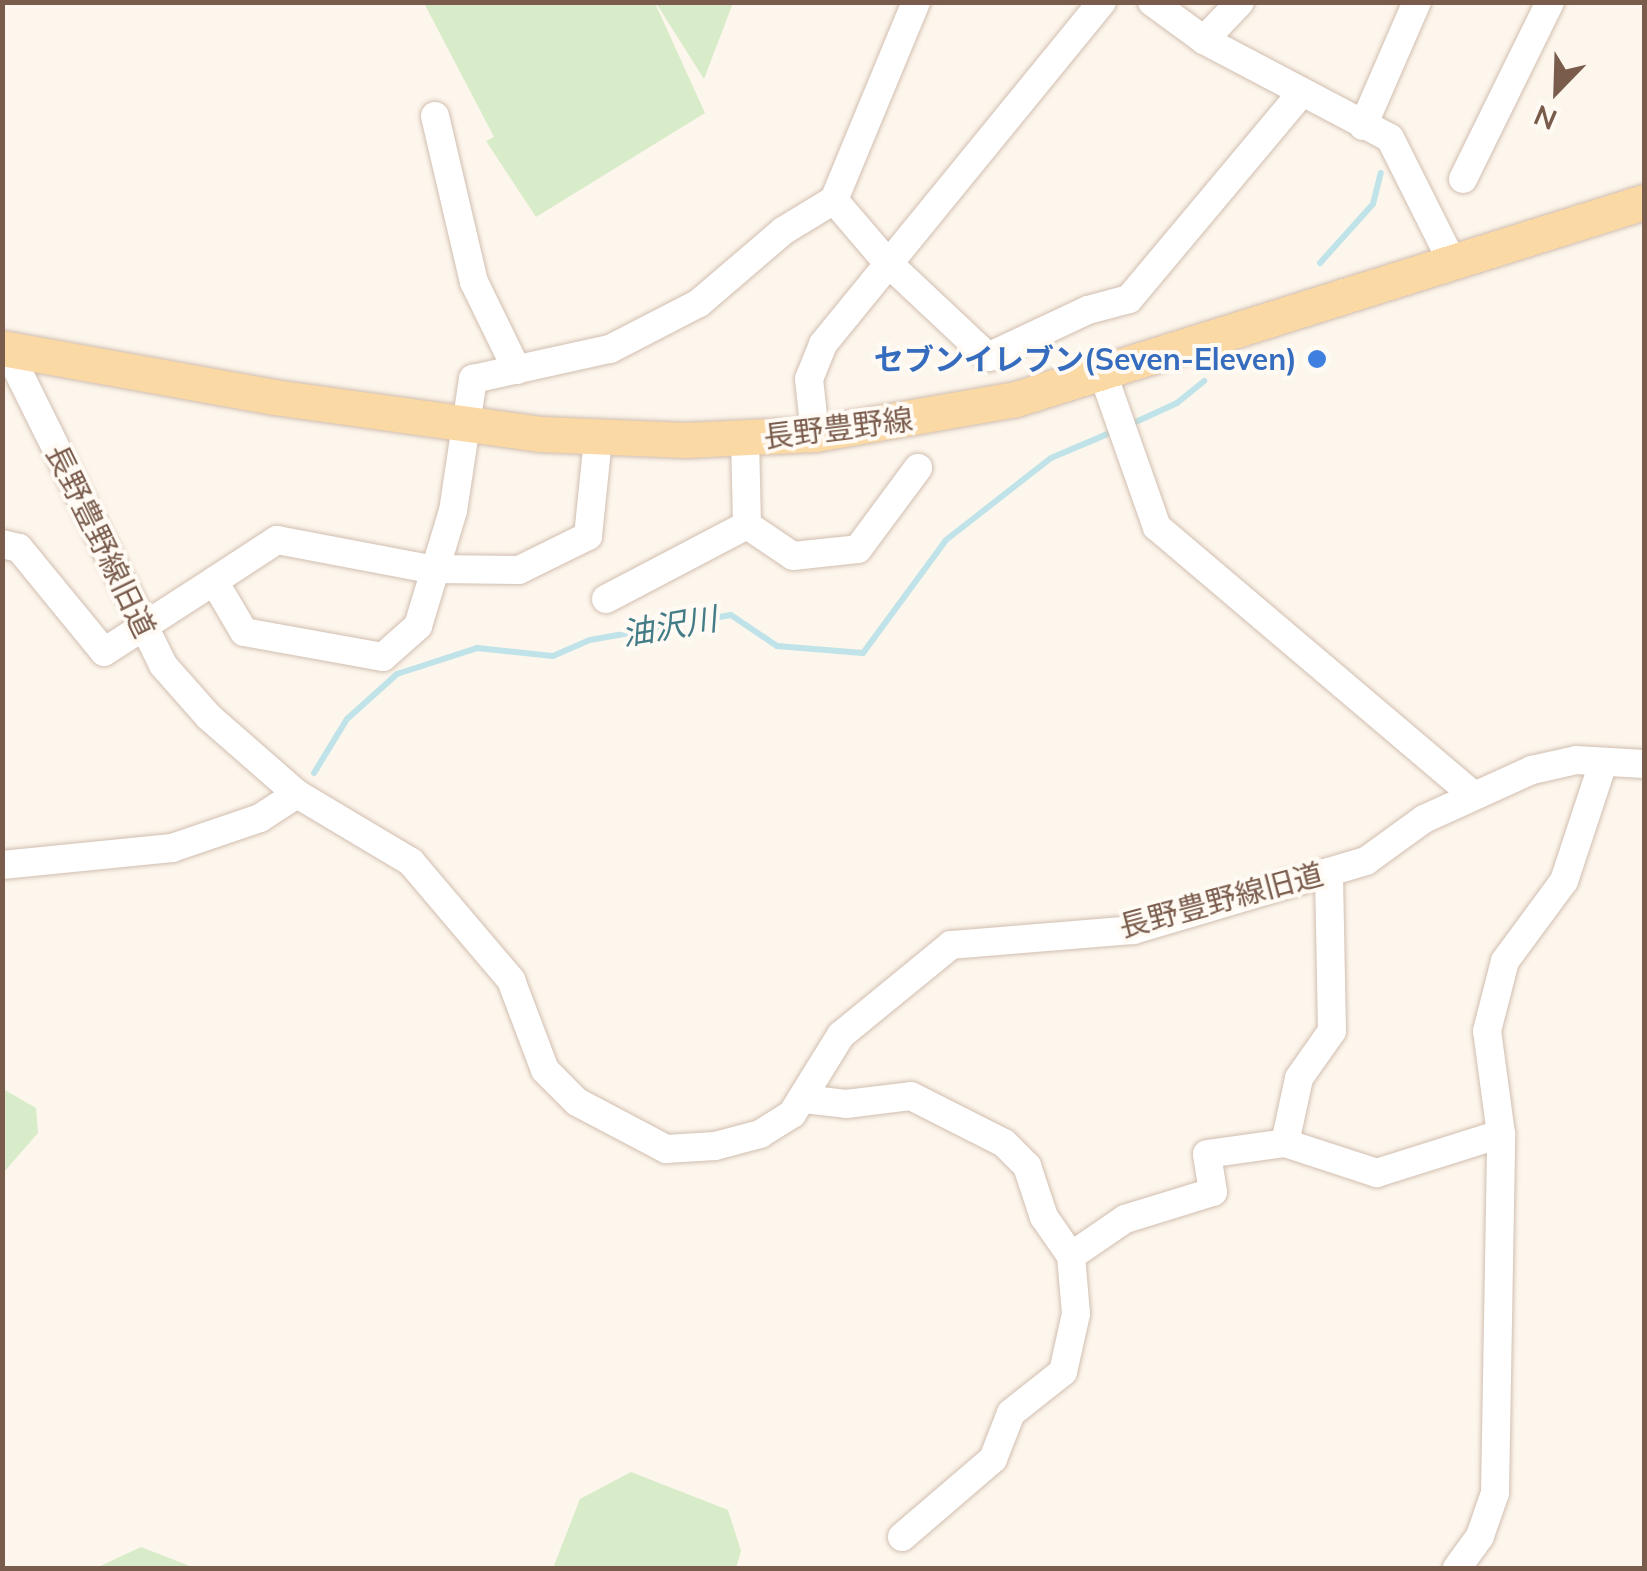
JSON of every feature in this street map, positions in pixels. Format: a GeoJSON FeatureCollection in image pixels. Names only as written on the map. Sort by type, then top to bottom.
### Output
{"type":"FeatureCollection","features":[{"type":"Feature","properties":{"kind":"main road","name":"長野豊野線"},"geometry":{"type":"LineString","coordinates":[[4,345],[469,426],[598,439],[815,434],[1016,399],[1108,388],[1450,258],[1644,202]]}},
{"type":"Feature","properties":{"kind":"street"},"geometry":{"type":"LineString","coordinates":[[214,581],[244,632],[383,657],[418,626],[431,569],[453,511],[473,380],[610,349],[698,303],[783,231],[834,200],[916,2]]}},
{"type":"Feature","properties":{"kind":"street"},"geometry":{"type":"LineString","coordinates":[[815,434],[809,379],[816,362],[888,262],[1102,2]]}},
{"type":"Feature","properties":{"kind":"street"},"geometry":{"type":"LineString","coordinates":[[1152,2],[1204,40],[1390,138],[1450,258]]}},
{"type":"Feature","properties":{"kind":"street"},"geometry":{"type":"LineString","coordinates":[[1204,40],[1240,2]]}},
{"type":"Feature","properties":{"kind":"street"},"geometry":{"type":"LineString","coordinates":[[1364,126],[1417,2]]}},
{"type":"Feature","properties":{"kind":"street"},"geometry":{"type":"LineString","coordinates":[[1463,179],[1550,2]]}},
{"type":"Feature","properties":{"kind":"street"},"geometry":{"type":"LineString","coordinates":[[834,200],[888,262],[988,357],[1088,310],[1130,300],[1302,93]]}},
{"type":"Feature","properties":{"kind":"street"},"geometry":{"type":"LineString","coordinates":[[435,116],[474,282],[516,370]]}},
{"type":"Feature","properties":{"kind":"street","name":"長野豊野線旧道"},"geometry":{"type":"LineString","coordinates":[[4,345],[142,632],[209,717],[297,794],[411,862],[511,980],[545,1070],[577,1102],[666,1149],[715,1146],[760,1134],[804,1099],[841,1036],[950,945],[1132,930],[1366,861],[1472,794],[1532,770],[1576,760],[1644,764]]}},
{"type":"Feature","properties":{"kind":"street"},"geometry":{"type":"LineString","coordinates":[[1108,388],[1157,527],[1188,560],[1472,794]]}},
{"type":"Feature","properties":{"kind":"street"},"geometry":{"type":"LineString","coordinates":[[745,438],[747,525]]}},
{"type":"Feature","properties":{"kind":"street"},"geometry":{"type":"LineString","coordinates":[[2,544],[19,548],[104,652],[142,632],[277,540],[431,569],[519,570],[588,536],[598,439]]}},
{"type":"Feature","properties":{"kind":"street"},"geometry":{"type":"LineString","coordinates":[[747,525],[793,556],[858,549],[918,468]]}},
{"type":"Feature","properties":{"kind":"street"},"geometry":{"type":"LineString","coordinates":[[606,599],[747,525]]}},
{"type":"Feature","properties":{"kind":"street"},"geometry":{"type":"LineString","coordinates":[[1457,1568],[1480,1536],[1494,1493],[1501,1134],[1487,1031],[1505,961],[1564,881],[1602,763]]}},
{"type":"Feature","properties":{"kind":"street"},"geometry":{"type":"LineString","coordinates":[[2,865],[172,848],[260,818],[297,794]]}},
{"type":"Feature","properties":{"kind":"street"},"geometry":{"type":"LineString","coordinates":[[1286,1143],[1299,1078],[1332,1031],[1329,872]]}},
{"type":"Feature","properties":{"kind":"street"},"geometry":{"type":"LineString","coordinates":[[804,1099],[846,1104],[911,1096],[1004,1143],[1027,1166],[1044,1217],[1071,1256],[1076,1314],[1062,1372],[1011,1412],[994,1460],[902,1537]]}},
{"type":"Feature","properties":{"kind":"street"},"geometry":{"type":"LineString","coordinates":[[1071,1256],[1125,1219],[1213,1192],[1207,1154],[1286,1143],[1378,1173],[1501,1134]]}},
{"type":"Feature","properties":{"kind":"green space"},"geometry":{"type":"Polygon","coordinates":[[[424,3],[655,3],[705,113],[536,217],[486,141],[494,137],[424,3]]]}},
{"type":"Feature","properties":{"kind":"green space"},"geometry":{"type":"Polygon","coordinates":[[[656,3],[733,3],[704,79],[656,3]]]}},
{"type":"Feature","properties":{"kind":"green space"},"geometry":{"type":"Polygon","coordinates":[[[3,1089],[36,1108],[38,1133],[3,1173],[3,1089]]]}},
{"type":"Feature","properties":{"kind":"green space"},"geometry":{"type":"Polygon","coordinates":[[[631,1472],[728,1510],[741,1551],[736,1568],[553,1568],[580,1499],[631,1472]]]}},
{"type":"Feature","properties":{"kind":"green space"},"geometry":{"type":"Polygon","coordinates":[[[141,1547],[195,1568],[96,1568],[141,1547]]]}},
{"type":"Feature","properties":{"kind":"waterway","name":"油沢川"},"geometry":{"type":"LineString","coordinates":[[1320,263],[1373,204],[1381,173]]}},
{"type":"Feature","properties":{"kind":"waterway","name":"油沢川"},"geometry":{"type":"LineString","coordinates":[[1129,425],[1177,403],[1204,381]]}},
{"type":"Feature","properties":{"kind":"waterway","name":"油沢川"},"geometry":{"type":"LineString","coordinates":[[314,773],[347,719],[397,674],[477,648],[553,656],[590,640],[731,615],[777,646],[863,653],[946,540],[1051,458],[1117,430]]}},
{"type":"Feature","properties":{"kind":"place","name":"セブンイレブン(Seven-Eleven)"},"geometry":{"type":"Point","coordinates":[1317,359]}}]}
